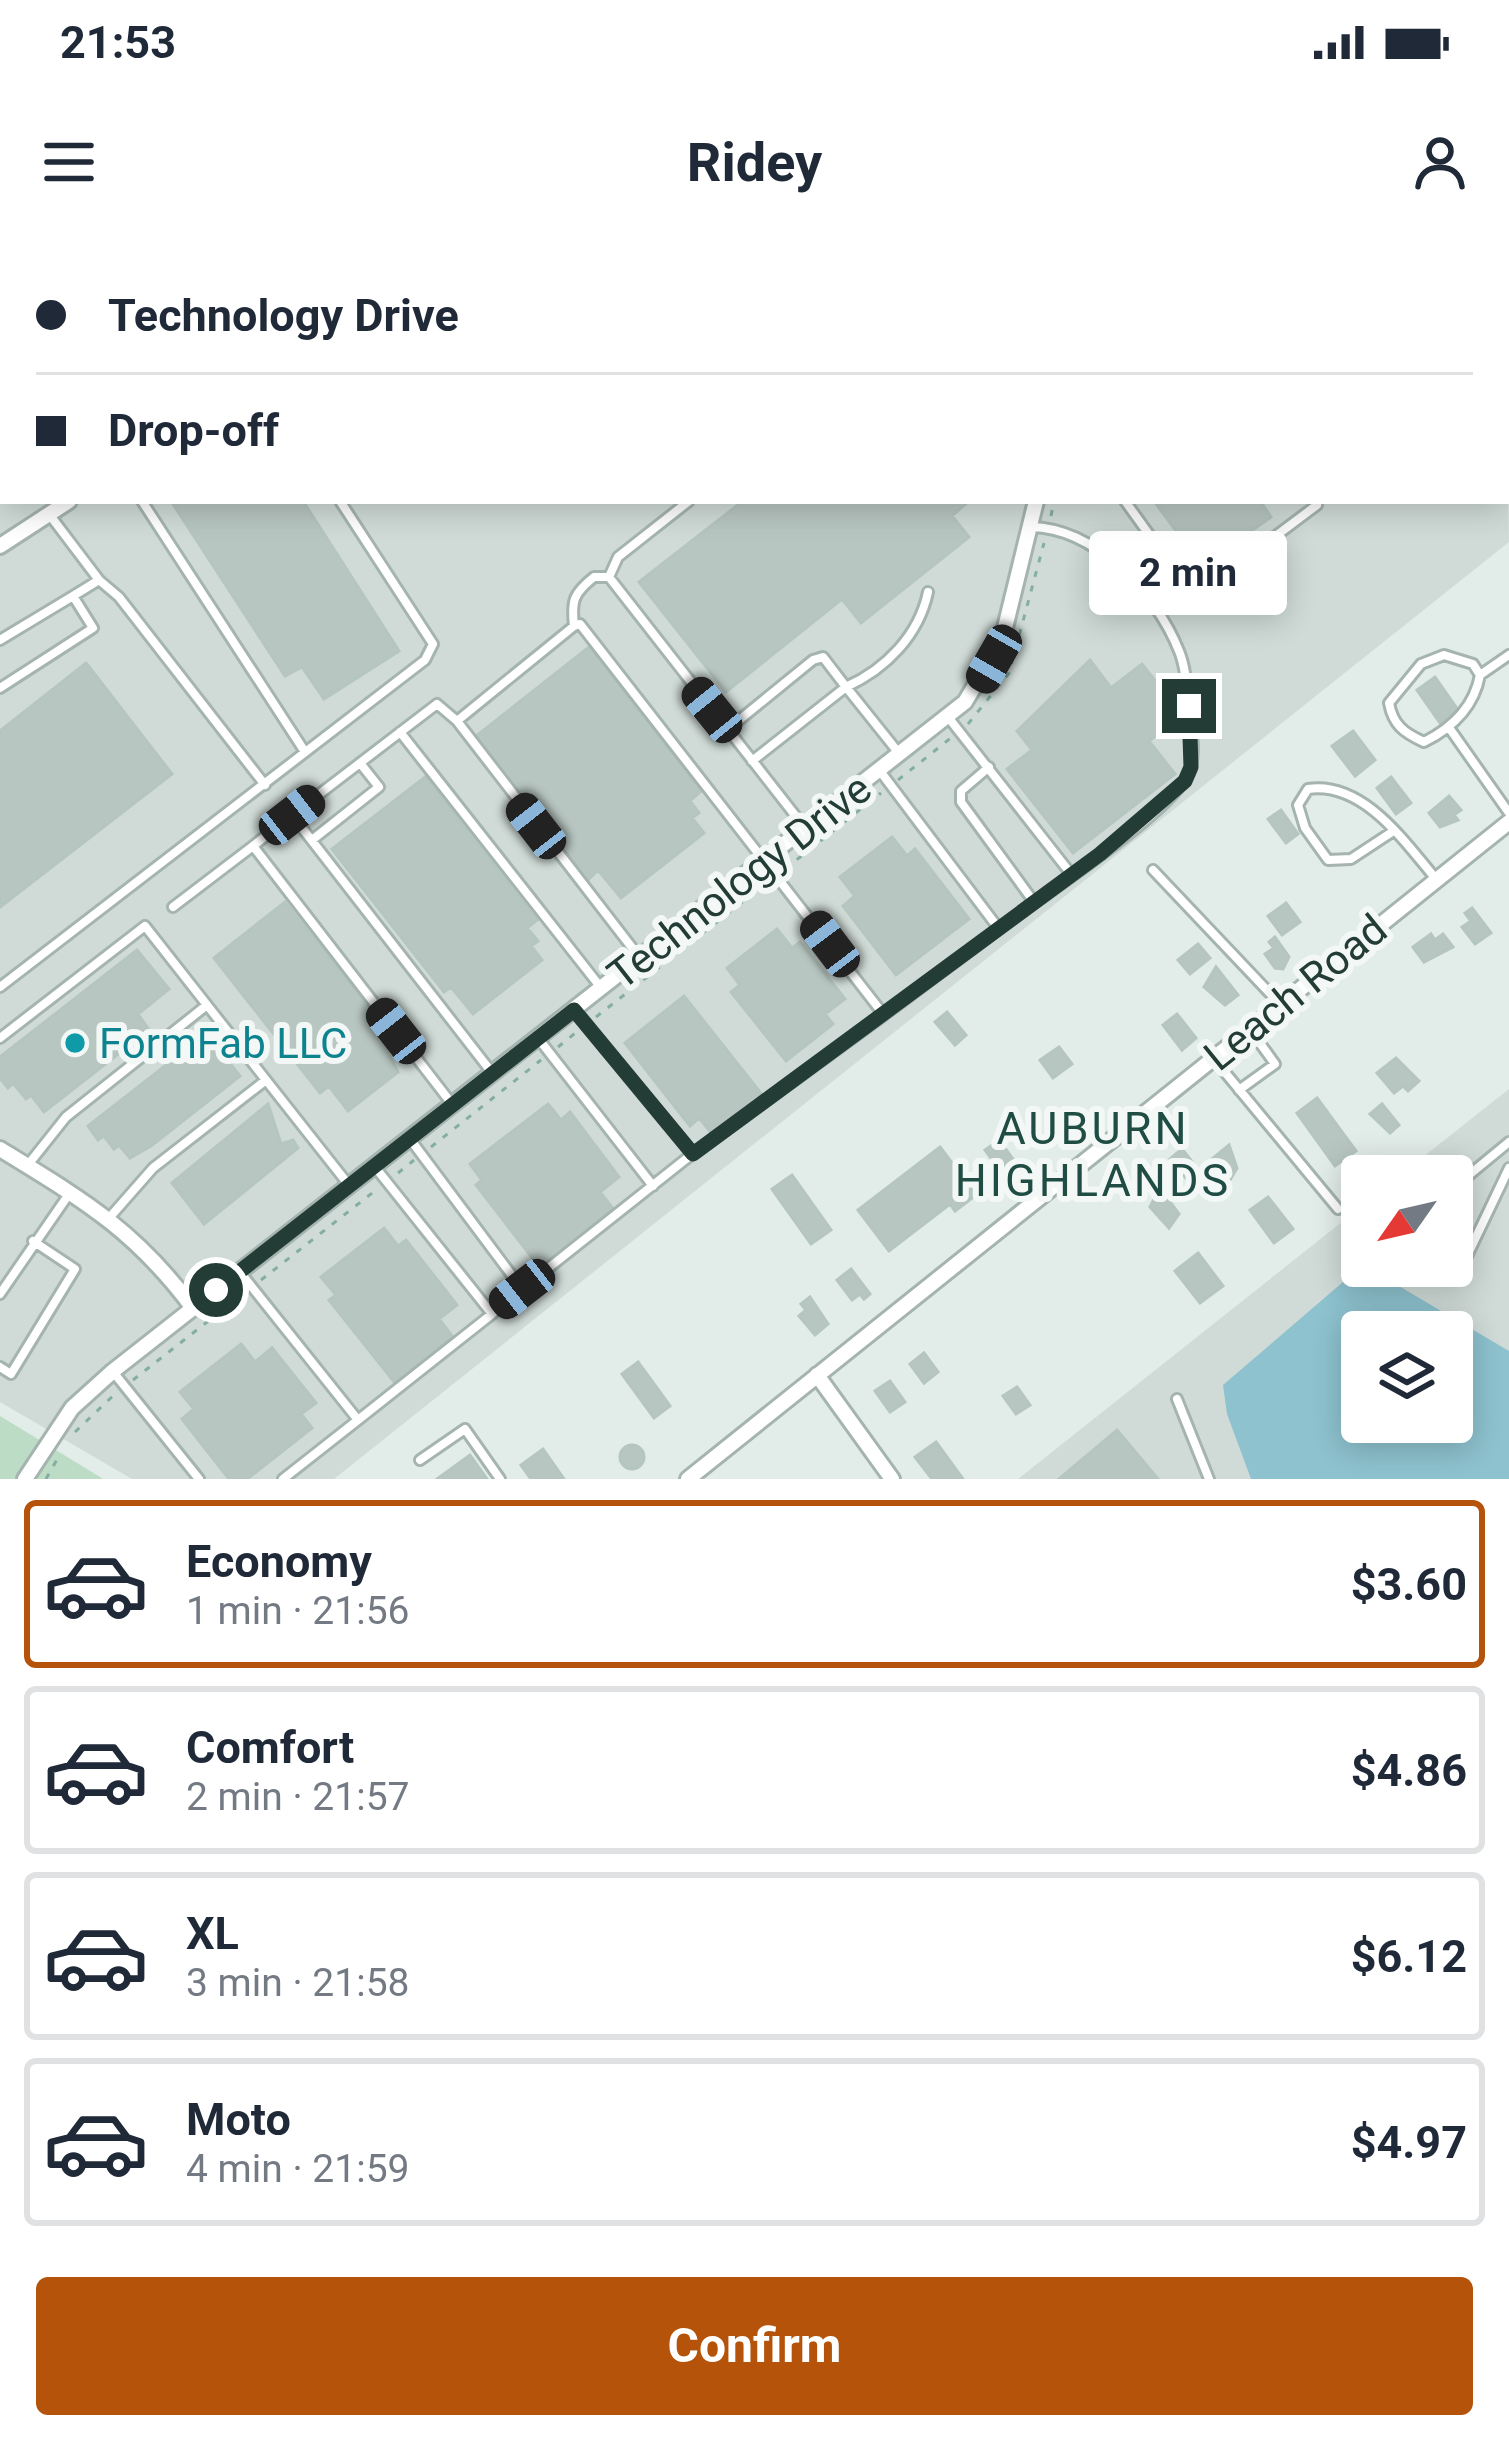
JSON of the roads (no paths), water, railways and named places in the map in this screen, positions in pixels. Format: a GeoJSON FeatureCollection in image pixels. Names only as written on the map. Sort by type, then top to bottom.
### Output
{"type":"FeatureCollection","features":[{"type":"Feature","properties":{"kind":"street"},"geometry":{"type":"LineString","coordinates":[[0,546],[64,504]]}},
{"type":"Feature","properties":{"kind":"street","name":"Technology Drive"},"geometry":{"type":"LineString","coordinates":[[26,1479],[72,1408],[113,1372],[948,717],[980,685],[994,659],[1036,504]]}},
{"type":"Feature","properties":{"kind":"street","name":"Leach Road"},"geometry":{"type":"LineString","coordinates":[[688,1479],[1509,817]]}},
{"type":"Feature","properties":{"kind":"street"},"geometry":{"type":"LineString","coordinates":[[0,1150],[110,1217],[156,1260],[193,1308]]}},
{"type":"Feature","properties":{"kind":"street"},"geometry":{"type":"LineString","coordinates":[[817,1376],[892,1479]]}},
{"type":"Feature","properties":{"kind":"lane"},"geometry":{"type":"LineString","coordinates":[[144,504],[305,752]]}},
{"type":"Feature","properties":{"kind":"lane"},"geometry":{"type":"LineString","coordinates":[[0,987],[425,660],[433,644],[342,504]]}},
{"type":"Feature","properties":{"kind":"lane"},"geometry":{"type":"LineString","coordinates":[[609,577],[618,557],[685,504]]}},
{"type":"Feature","properties":{"kind":"lane"},"geometry":{"type":"LineString","coordinates":[[1127,504],[1194,597],[1315,504]]}},
{"type":"Feature","properties":{"kind":"lane"},"geometry":{"type":"LineString","coordinates":[[49,514],[265,785]]}},
{"type":"Feature","properties":{"kind":"lane"},"geometry":{"type":"LineString","coordinates":[[283,1479],[693,1154],[1000,929],[1185,781],[1191,767],[1192,733],[1179,650],[1107,554],[1088,539],[1030,527]]}},
{"type":"Feature","properties":{"kind":"lane"},"geometry":{"type":"LineString","coordinates":[[574,626],[571,602],[576,592],[594,577],[609,577]]}},
{"type":"Feature","properties":{"kind":"lane"},"geometry":{"type":"LineString","coordinates":[[609,577],[806,829]]}},
{"type":"Feature","properties":{"kind":"lane"},"geometry":{"type":"LineString","coordinates":[[0,640],[99,580]]}},
{"type":"Feature","properties":{"kind":"lane"},"geometry":{"type":"LineString","coordinates":[[752,761],[902,646],[923,615],[928,592]]}},
{"type":"Feature","properties":{"kind":"lane"},"geometry":{"type":"LineString","coordinates":[[0,688],[93,628],[73,596]]}},
{"type":"Feature","properties":{"kind":"lane"},"geometry":{"type":"LineString","coordinates":[[457,721],[580,624],[884,1015]]}},
{"type":"Feature","properties":{"kind":"lane"},"geometry":{"type":"LineString","coordinates":[[1480,675],[1473,664],[1444,655],[1421,664],[1394,690],[1389,703],[1392,718],[1405,733],[1424,742],[1450,729],[1477,688],[1480,675],[1509,655]]}},
{"type":"Feature","properties":{"kind":"lane"},"geometry":{"type":"LineString","coordinates":[[727,730],[813,660],[824,657],[901,755]]}},
{"type":"Feature","properties":{"kind":"lane"},"geometry":{"type":"LineString","coordinates":[[173,908],[437,704],[457,721],[640,958]]}},
{"type":"Feature","properties":{"kind":"lane"},"geometry":{"type":"LineString","coordinates":[[948,717],[1071,874]]}},
{"type":"Feature","properties":{"kind":"lane"},"geometry":{"type":"LineString","coordinates":[[1450,729],[1509,817]]}},
{"type":"Feature","properties":{"kind":"lane"},"geometry":{"type":"LineString","coordinates":[[400,732],[602,988]]}},
{"type":"Feature","properties":{"kind":"lane"},"geometry":{"type":"LineString","coordinates":[[312,840],[379,787],[360,763]]}},
{"type":"Feature","properties":{"kind":"lane"},"geometry":{"type":"LineString","coordinates":[[989,767],[961,791],[961,802],[1034,902]]}},
{"type":"Feature","properties":{"kind":"lane"},"geometry":{"type":"LineString","coordinates":[[880,771],[1000,929]]}},
{"type":"Feature","properties":{"kind":"lane"},"geometry":{"type":"LineString","coordinates":[[1392,832],[1351,859],[1328,860],[1305,828],[1298,805],[1308,789],[1333,785],[1357,797],[1392,832],[1436,879]]}},
{"type":"Feature","properties":{"kind":"lane"},"geometry":{"type":"LineString","coordinates":[[292,815],[494,1074]]}},
{"type":"Feature","properties":{"kind":"lane"},"geometry":{"type":"LineString","coordinates":[[253,847],[453,1105]]}},
{"type":"Feature","properties":{"kind":"lane"},"geometry":{"type":"LineString","coordinates":[[1153,870],[1280,1004]]}},
{"type":"Feature","properties":{"kind":"lane"},"geometry":{"type":"LineString","coordinates":[[0,1038],[145,926],[350,1186]]}},
{"type":"Feature","properties":{"kind":"lane"},"geometry":{"type":"LineString","coordinates":[[27,1166],[66,1117],[207,1005]]}},
{"type":"Feature","properties":{"kind":"lane"},"geometry":{"type":"LineString","coordinates":[[574,1010],[693,1154]]}},
{"type":"Feature","properties":{"kind":"lane"},"geometry":{"type":"LineString","coordinates":[[1239,1090],[1274,1064],[1250,1028]]}},
{"type":"Feature","properties":{"kind":"lane"},"geometry":{"type":"LineString","coordinates":[[538,1038],[653,1186]]}},
{"type":"Feature","properties":{"kind":"lane"},"geometry":{"type":"LineString","coordinates":[[1213,1058],[1338,1209]]}},
{"type":"Feature","properties":{"kind":"lane"},"geometry":{"type":"LineString","coordinates":[[110,1217],[152,1168],[266,1081]]}},
{"type":"Feature","properties":{"kind":"lane"},"geometry":{"type":"LineString","coordinates":[[410,1139],[522,1289]]}},
{"type":"Feature","properties":{"kind":"lane"},"geometry":{"type":"LineString","coordinates":[[1473,1172],[1509,1142]]}},
{"type":"Feature","properties":{"kind":"lane"},"geometry":{"type":"LineString","coordinates":[[375,1166],[492,1314]]}},
{"type":"Feature","properties":{"kind":"lane"},"geometry":{"type":"LineString","coordinates":[[1473,1243],[1509,1168]]}},
{"type":"Feature","properties":{"kind":"lane"},"geometry":{"type":"LineString","coordinates":[[0,1294],[70,1192]]}},
{"type":"Feature","properties":{"kind":"lane"},"geometry":{"type":"LineString","coordinates":[[0,1367],[11,1374],[75,1269],[33,1241]]}},
{"type":"Feature","properties":{"kind":"lane"},"geometry":{"type":"LineString","coordinates":[[240,1272],[358,1420]]}},
{"type":"Feature","properties":{"kind":"lane"},"geometry":{"type":"LineString","coordinates":[[113,1372],[199,1479]]}},
{"type":"Feature","properties":{"kind":"lane"},"geometry":{"type":"LineString","coordinates":[[1177,1399],[1209,1479]]}},
{"type":"Feature","properties":{"kind":"lane"},"geometry":{"type":"LineString","coordinates":[[420,1460],[465,1429],[500,1479]]}},
{"type":"Feature","properties":{"kind":"water"},"geometry":{"type":"Polygon","coordinates":[[[1341,1284],[1401,1287],[1441,1311],[1341,1311],[1341,1443],[1473,1443],[1473,1330],[1509,1351],[1509,1479],[1251,1479],[1227,1414],[1223,1385],[1341,1284]]]}},
{"type":"Feature","properties":{"kind":"place","name":"FormFab LLC"},"geometry":{"type":"Point","coordinates":[75,1043]}},
{"type":"Feature","properties":{"kind":"district","name":"AUBURN HIGHLANDS"},"geometry":{"type":"Point","coordinates":[1093,1154]}}]}
